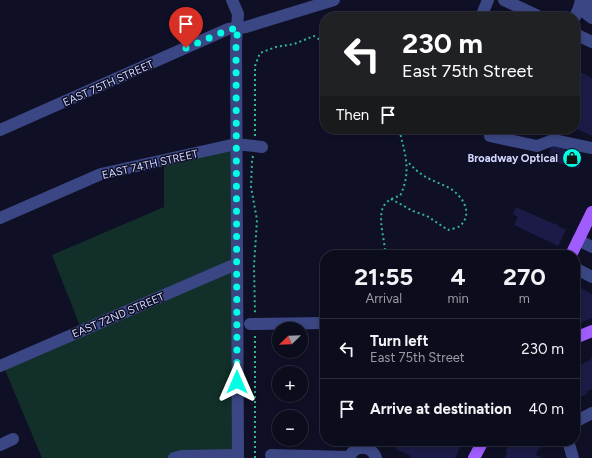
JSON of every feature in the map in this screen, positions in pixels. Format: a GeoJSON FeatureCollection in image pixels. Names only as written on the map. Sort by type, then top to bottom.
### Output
{"type":"FeatureCollection","features":[{"type":"Feature","properties":{"kind":"main road"},"geometry":{"type":"LineString","coordinates":[[573,250],[592,212]]}},
{"type":"Feature","properties":{"kind":"main road"},"geometry":{"type":"LineString","coordinates":[[580,336],[592,331]]}},
{"type":"Feature","properties":{"kind":"main road"},"geometry":{"type":"LineString","coordinates":[[474,458],[480,446]]}},
{"type":"Feature","properties":{"kind":"street"},"geometry":{"type":"LineString","coordinates":[[174,458],[182,456],[238,457],[236,43],[238,14],[232,0]]}},
{"type":"Feature","properties":{"kind":"street","name":"EAST 75TH STREET"},"geometry":{"type":"LineString","coordinates":[[0,130],[228,30],[253,25],[334,0]]}},
{"type":"Feature","properties":{"kind":"street"},"geometry":{"type":"LineString","coordinates":[[483,12],[488,0]]}},
{"type":"Feature","properties":{"kind":"street"},"geometry":{"type":"LineString","coordinates":[[504,0],[529,12]]}},
{"type":"Feature","properties":{"kind":"street"},"geometry":{"type":"LineString","coordinates":[[590,0],[592,5]]}},
{"type":"Feature","properties":{"kind":"street"},"geometry":{"type":"LineString","coordinates":[[578,8],[592,18]]}},
{"type":"Feature","properties":{"kind":"street"},"geometry":{"type":"LineString","coordinates":[[580,36],[592,42]]}},
{"type":"Feature","properties":{"kind":"street"},"geometry":{"type":"LineString","coordinates":[[490,136],[537,146],[553,140],[592,148]]}},
{"type":"Feature","properties":{"kind":"street","name":"EAST 74TH STREET"},"geometry":{"type":"LineString","coordinates":[[0,218],[100,174],[236,144],[262,147]]}},
{"type":"Feature","properties":{"kind":"street"},"geometry":{"type":"LineString","coordinates":[[578,240],[592,247]]}},
{"type":"Feature","properties":{"kind":"street","name":"EAST 72ND STREET"},"geometry":{"type":"LineString","coordinates":[[0,366],[236,264]]}},
{"type":"Feature","properties":{"kind":"street"},"geometry":{"type":"LineString","coordinates":[[580,271],[592,277]]}},
{"type":"Feature","properties":{"kind":"street"},"geometry":{"type":"LineString","coordinates":[[253,329],[320,323]]}},
{"type":"Feature","properties":{"kind":"street"},"geometry":{"type":"LineString","coordinates":[[580,419],[592,413]]}},
{"type":"Feature","properties":{"kind":"street"},"geometry":{"type":"LineString","coordinates":[[0,445],[13,439]]}},
{"type":"Feature","properties":{"kind":"street"},"geometry":{"type":"LineString","coordinates":[[569,446],[573,458]]}},
{"type":"Feature","properties":{"kind":"street"},"geometry":{"type":"LineString","coordinates":[[271,455],[349,458],[351,453],[356,449],[363,447],[369,449],[376,458]]}},
{"type":"Feature","properties":{"kind":"path"},"geometry":{"type":"LineString","coordinates":[[314,36],[320,40]]}},
{"type":"Feature","properties":{"kind":"path"},"geometry":{"type":"LineString","coordinates":[[385,250],[381,213],[385,203],[400,196],[407,178],[407,160],[400,134]]}},
{"type":"Feature","properties":{"kind":"path"},"geometry":{"type":"LineString","coordinates":[[391,199],[413,211],[427,216],[448,230],[459,227],[466,218],[467,210],[459,196],[447,187],[427,178],[417,171],[407,160]]}},
{"type":"Feature","properties":{"kind":"path"},"geometry":{"type":"LineString","coordinates":[[253,329],[255,458]]}},
{"type":"Feature","properties":{"kind":"green space"},"geometry":{"type":"Polygon","coordinates":[[[236,144],[238,455],[174,458],[42,458],[3,365],[82,331],[52,255],[164,207],[164,160],[236,144]]]}},
{"type":"Feature","properties":{"kind":"building"},"geometry":{"type":"Polygon","coordinates":[[[580,72],[592,78],[592,136],[580,130],[580,72]]]}},
{"type":"Feature","properties":{"kind":"building"},"geometry":{"type":"Polygon","coordinates":[[[552,143],[574,149],[573,154],[575,155],[575,158],[581,160],[579,168],[548,161],[552,143]]]}},
{"type":"Feature","properties":{"kind":"building"},"geometry":{"type":"Polygon","coordinates":[[[516,207],[554,223],[566,230],[558,246],[514,225],[518,217],[513,214],[516,207]]]}},
{"type":"Feature","properties":{"kind":"building"},"geometry":{"type":"Polygon","coordinates":[[[580,288],[592,294],[592,318],[580,323],[580,288]]]}},
{"type":"Feature","properties":{"kind":"building"},"geometry":{"type":"Polygon","coordinates":[[[592,357],[592,389],[586,392],[587,394],[580,397],[580,365],[591,360],[590,358],[592,357]]]}},
{"type":"Feature","properties":{"kind":"building"},"geometry":{"type":"Polygon","coordinates":[[[395,446],[461,446],[455,458],[410,458],[411,456],[396,449],[395,446]]]}},
{"type":"Feature","properties":{"kind":"building"},"geometry":{"type":"Polygon","coordinates":[[[508,446],[542,446],[541,449],[539,448],[536,455],[542,458],[505,458],[508,446]]]}},
{"type":"Feature","properties":{"kind":"place","name":"Broadway Optical"},"geometry":{"type":"Point","coordinates":[572,158]}},
{"type":"Feature","properties":{"kind":"route"},"geometry":{"type":"LineString","coordinates":[[186,48],[228,30],[238,28],[236,43],[237,382]]}}]}
